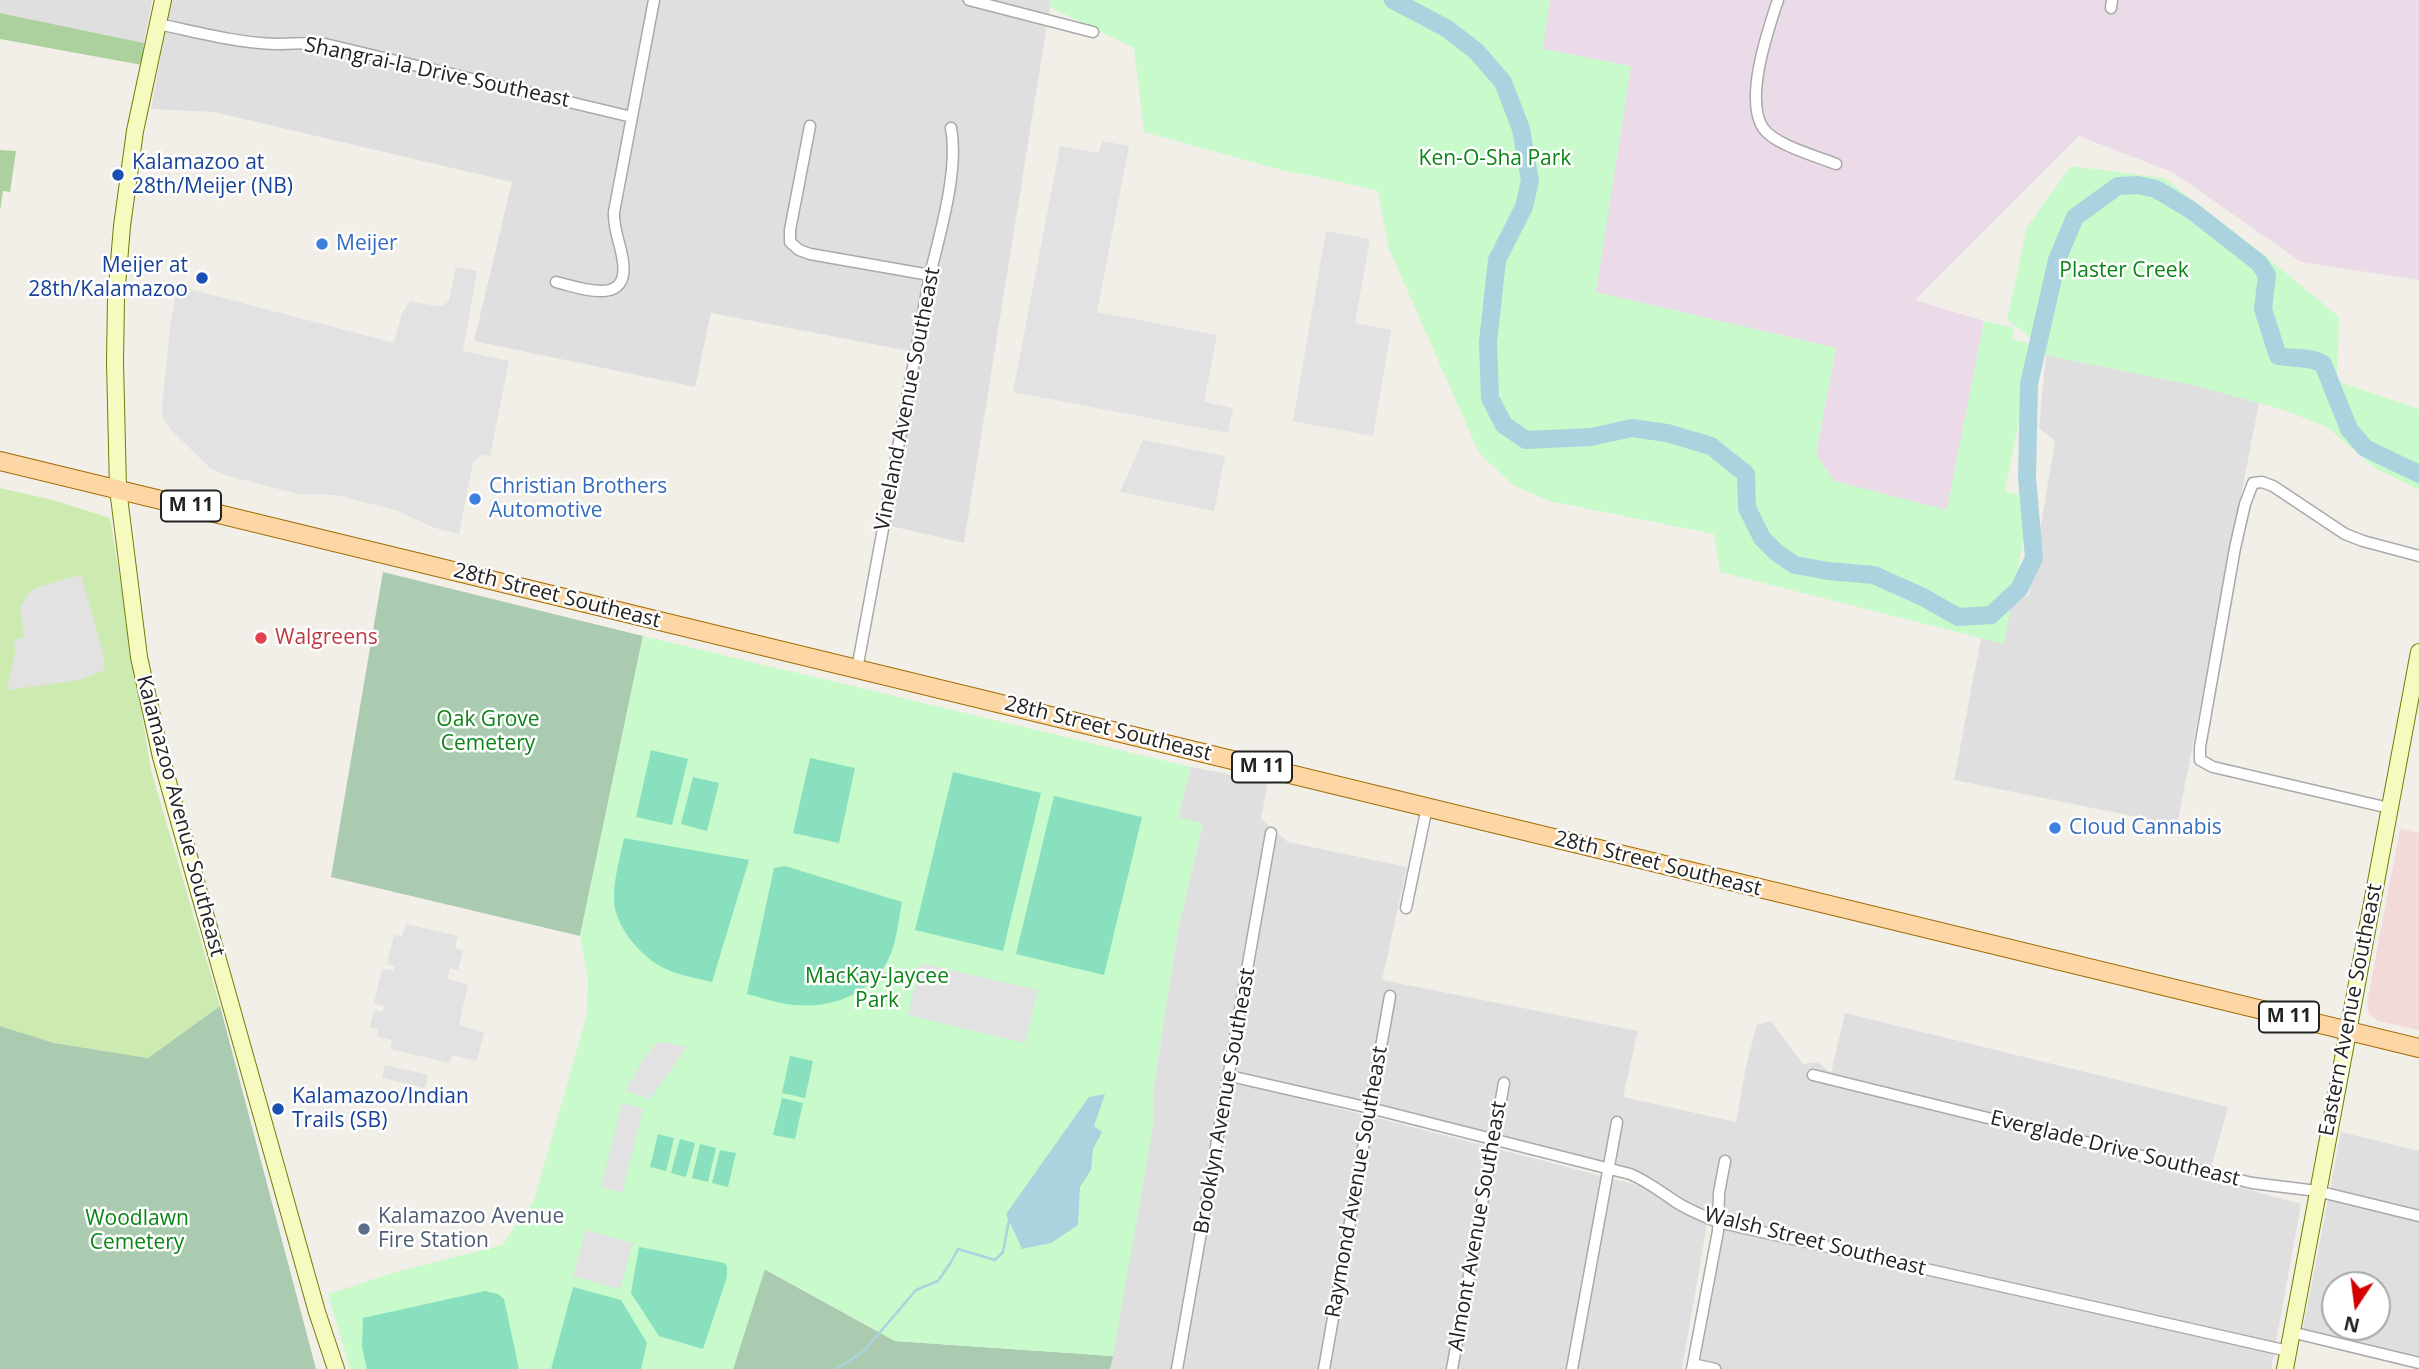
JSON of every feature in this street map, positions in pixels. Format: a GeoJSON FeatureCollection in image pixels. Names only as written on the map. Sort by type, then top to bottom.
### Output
{"type":"FeatureCollection","features":[{"type":"Feature","properties":{"kind":"main road","name":"Kalamazoo Avenue Southeast"},"geometry":{"type":"LineString","coordinates":[[163,0],[135,131],[116,298],[118,489],[139,657],[161,757],[310,1286],[336,1369]]}},
{"type":"Feature","properties":{"kind":"main road","name":"28th Street Southeast"},"geometry":{"type":"LineString","coordinates":[[0,461],[2419,1048]]}},
{"type":"Feature","properties":{"kind":"main road","name":"Eastern Avenue Southeast"},"geometry":{"type":"LineString","coordinates":[[2285,1369],[2419,652]]}},
{"type":"Feature","properties":{"kind":"street"},"geometry":{"type":"LineString","coordinates":[[556,282],[597,293],[609,291],[618,285],[624,273],[614,227],[614,212],[654,0]]}},
{"type":"Feature","properties":{"kind":"street"},"geometry":{"type":"LineString","coordinates":[[1778,0],[1759,75],[1756,111],[1764,129],[1780,142],[1836,164]]}},
{"type":"Feature","properties":{"kind":"street"},"geometry":{"type":"LineString","coordinates":[[976,1],[1093,32]]}},
{"type":"Feature","properties":{"kind":"street","name":"Shangrai-la Drive Southeast"},"geometry":{"type":"LineString","coordinates":[[158,24],[238,40],[276,44],[305,41],[325,44],[632,117]]}},
{"type":"Feature","properties":{"kind":"street"},"geometry":{"type":"LineString","coordinates":[[810,126],[790,230],[793,247],[810,254],[930,275]]}},
{"type":"Feature","properties":{"kind":"street","name":"Vineland Avenue Southeast"},"geometry":{"type":"LineString","coordinates":[[857,669],[930,275],[944,216],[954,145],[951,128]]}},
{"type":"Feature","properties":{"kind":"street"},"geometry":{"type":"LineString","coordinates":[[2389,808],[2213,767],[2200,760],[2200,747],[2235,548],[2245,504],[2253,484],[2262,482],[2273,486],[2345,534],[2419,556]]}},
{"type":"Feature","properties":{"kind":"street"},"geometry":{"type":"LineString","coordinates":[[1406,908],[1427,807]]}},
{"type":"Feature","properties":{"kind":"street","name":"Brooklyn Avenue Southeast"},"geometry":{"type":"LineString","coordinates":[[1177,1369],[1271,833]]}},
{"type":"Feature","properties":{"kind":"street","name":"Raymond Avenue Southeast"},"geometry":{"type":"LineString","coordinates":[[1324,1369],[1390,996]]}},
{"type":"Feature","properties":{"kind":"street","name":"Everglade Drive Southeast"},"geometry":{"type":"LineString","coordinates":[[1813,1075],[2252,1183],[2317,1191],[2419,1216]]}},
{"type":"Feature","properties":{"kind":"street","name":"Walsh Street Southeast"},"geometry":{"type":"LineString","coordinates":[[1230,1076],[1608,1168],[1646,1181],[1672,1200],[1718,1222],[2288,1351]]}},
{"type":"Feature","properties":{"kind":"street","name":"Almont Avenue Southeast"},"geometry":{"type":"LineString","coordinates":[[1451,1369],[1504,1083]]}},
{"type":"Feature","properties":{"kind":"street"},"geometry":{"type":"LineString","coordinates":[[1572,1369],[1617,1122]]}},
{"type":"Feature","properties":{"kind":"street"},"geometry":{"type":"LineString","coordinates":[[1715,1369],[1692,1366],[1718,1231],[1719,1193],[1725,1161]]}},
{"type":"Feature","properties":{"kind":"street"},"geometry":{"type":"LineString","coordinates":[[2291,1332],[2419,1363]]}},
{"type":"Feature","properties":{"kind":"shaded area"},"geometry":{"type":"Polygon","coordinates":[[[0,0],[152,0],[144,43],[0,13],[0,0]]]}},
{"type":"Feature","properties":{"kind":"shaded area"},"geometry":{"type":"Polygon","coordinates":[[[171,0],[1051,0],[964,543],[878,523],[909,351],[711,313],[695,387],[474,341],[512,182],[214,112],[151,109],[171,0]]]}},
{"type":"Feature","properties":{"kind":"shaded area"},"geometry":{"type":"Polygon","coordinates":[[[1550,0],[2419,0],[2419,280],[2301,262],[2174,173],[2079,136],[1915,300],[1984,321],[1947,510],[1834,481],[1816,454],[1836,348],[1595,292],[1631,66],[1542,49],[1550,0]]]}},
{"type":"Feature","properties":{"kind":"shaded area"},"geometry":{"type":"Polygon","coordinates":[[[1102,141],[1129,146],[1097,312],[1217,335],[1204,402],[1233,408],[1228,433],[1013,392],[1060,146],[1099,153],[1102,141]]]}},
{"type":"Feature","properties":{"kind":"shaded area"},"geometry":{"type":"Polygon","coordinates":[[[1326,231],[1370,239],[1355,323],[1391,330],[1373,436],[1293,421],[1326,231]]]}},
{"type":"Feature","properties":{"kind":"shaded area"},"geometry":{"type":"Polygon","coordinates":[[[456,267],[477,271],[463,351],[509,361],[490,456],[481,455],[473,462],[459,534],[435,528],[395,510],[336,495],[298,494],[225,475],[211,469],[170,429],[163,418],[171,320],[178,286],[394,343],[402,313],[410,301],[441,307],[449,301],[456,267]]]}},
{"type":"Feature","properties":{"kind":"shaded area"},"geometry":{"type":"Polygon","coordinates":[[[2046,355],[2193,385],[2259,403],[2177,825],[1954,780],[1981,638],[2004,643],[2011,604],[2029,595],[2055,441],[2039,428],[2046,355]]]}},
{"type":"Feature","properties":{"kind":"shaded area"},"geometry":{"type":"Polygon","coordinates":[[[1143,440],[1225,456],[1214,511],[1120,492],[1143,440]]]}},
{"type":"Feature","properties":{"kind":"shaded area"},"geometry":{"type":"Polygon","coordinates":[[[81,575],[103,653],[105,670],[79,680],[7,690],[15,653],[14,640],[24,638],[20,607],[29,592],[81,575]]]}},
{"type":"Feature","properties":{"kind":"shaded area"},"geometry":{"type":"Polygon","coordinates":[[[1191,767],[1268,782],[1261,819],[1288,842],[1407,867],[1382,980],[1638,1031],[1623,1097],[1736,1122],[1757,1025],[1771,1021],[1803,1064],[1818,1062],[1831,1073],[1845,1013],[2228,1107],[2208,1179],[2301,1204],[2271,1369],[1699,1369],[1720,1244],[1728,1214],[1696,1207],[1647,1175],[1239,1071],[1237,1082],[1658,1192],[1681,1212],[1707,1224],[1682,1369],[1110,1369],[1153,1126],[1153,1091],[1178,929],[1203,824],[1178,817],[1191,767]]]}},
{"type":"Feature","properties":{"kind":"shaded area"},"geometry":{"type":"Polygon","coordinates":[[[2400,829],[2419,833],[2419,1030],[2378,1021],[2369,1014],[2367,1003],[2400,829]]]}},
{"type":"Feature","properties":{"kind":"shaded area"},"geometry":{"type":"Polygon","coordinates":[[[406,924],[458,936],[455,948],[463,950],[458,970],[450,968],[447,979],[468,984],[459,1025],[484,1032],[477,1061],[452,1055],[449,1063],[390,1049],[392,1040],[377,1036],[378,1029],[370,1027],[374,1010],[382,1012],[384,1006],[374,1003],[382,969],[394,971],[395,966],[387,964],[394,935],[402,936],[406,924]]]}},
{"type":"Feature","properties":{"kind":"shaded area"},"geometry":{"type":"Polygon","coordinates":[[[920,963],[1038,990],[1025,1043],[908,1015],[920,963]]]}},
{"type":"Feature","properties":{"kind":"shaded area"},"geometry":{"type":"Polygon","coordinates":[[[656,1043],[687,1047],[650,1099],[626,1091],[643,1060],[656,1043]]]}},
{"type":"Feature","properties":{"kind":"shaded area"},"geometry":{"type":"Polygon","coordinates":[[[385,1065],[428,1075],[425,1088],[382,1078],[385,1065]]]}},
{"type":"Feature","properties":{"kind":"shaded area"},"geometry":{"type":"Polygon","coordinates":[[[622,1103],[643,1109],[622,1193],[601,1187],[622,1103]]]}},
{"type":"Feature","properties":{"kind":"shaded area"},"geometry":{"type":"Polygon","coordinates":[[[2341,1132],[2419,1151],[2419,1357],[2353,1341],[2391,1341],[2391,1271],[2321,1271],[2321,1333],[2303,1329],[2341,1132]]]}},
{"type":"Feature","properties":{"kind":"shaded area"},"geometry":{"type":"Polygon","coordinates":[[[586,1230],[633,1243],[620,1289],[573,1276],[586,1230]]]}},
{"type":"Feature","properties":{"kind":"green space","name":"Ken-O-Sha Park"},"geometry":{"type":"Polygon","coordinates":[[[1051,0],[1550,0],[1543,49],[1631,66],[1596,292],[1836,348],[1816,454],[1834,481],[1947,510],[1984,321],[2014,328],[2012,339],[2034,345],[2005,491],[2031,498],[2004,644],[1720,572],[1714,534],[1549,501],[1513,485],[1479,453],[1389,249],[1378,191],[1289,172],[1144,132],[1134,48],[1050,7],[1051,0]]]}},
{"type":"Feature","properties":{"kind":"green space"},"geometry":{"type":"Polygon","coordinates":[[[0,13],[144,43],[142,65],[0,39],[0,13]]]}},
{"type":"Feature","properties":{"kind":"green space"},"geometry":{"type":"Polygon","coordinates":[[[0,150],[16,151],[10,192],[3,191],[0,211],[0,150]]]}},
{"type":"Feature","properties":{"kind":"green space","name":"Plaster Creek"},"geometry":{"type":"Polygon","coordinates":[[[2071,166],[2164,178],[2339,317],[2337,381],[2419,409],[2419,490],[2375,468],[2327,427],[2281,409],[2193,385],[2046,355],[2025,333],[2007,320],[2027,227],[2071,166]]]}},
{"type":"Feature","properties":{"kind":"green space"},"geometry":{"type":"Polygon","coordinates":[[[0,488],[53,500],[110,518],[151,770],[220,1006],[148,1058],[54,1043],[0,1026],[0,488]]]}},
{"type":"Feature","properties":{"kind":"green space","name":"Oak Grove Cemetery"},"geometry":{"type":"Polygon","coordinates":[[[383,572],[643,636],[580,936],[331,877],[383,572]]]}},
{"type":"Feature","properties":{"kind":"green space","name":"MacKay-Jaycee Park"},"geometry":{"type":"Polygon","coordinates":[[[643,636],[1191,767],[1178,817],[1203,823],[1178,929],[1153,1091],[1153,1126],[1113,1356],[895,1341],[765,1269],[733,1369],[350,1369],[328,1294],[392,1273],[502,1245],[534,1200],[587,1014],[588,979],[580,936],[643,636]]]}},
{"type":"Feature","properties":{"kind":"green space"},"geometry":{"type":"Polygon","coordinates":[[[651,750],[688,759],[672,825],[636,817],[651,750]]]}},
{"type":"Feature","properties":{"kind":"green space"},"geometry":{"type":"Polygon","coordinates":[[[810,758],[855,768],[839,843],[793,833],[810,758]]]}},
{"type":"Feature","properties":{"kind":"green space"},"geometry":{"type":"Polygon","coordinates":[[[953,772],[1041,793],[1003,951],[915,930],[953,772]]]}},
{"type":"Feature","properties":{"kind":"green space"},"geometry":{"type":"Polygon","coordinates":[[[693,777],[719,783],[707,831],[681,824],[693,777]]]}},
{"type":"Feature","properties":{"kind":"green space"},"geometry":{"type":"Polygon","coordinates":[[[1054,796],[1142,817],[1104,975],[1016,954],[1054,796]]]}},
{"type":"Feature","properties":{"kind":"green space"},"geometry":{"type":"Polygon","coordinates":[[[624,838],[749,860],[712,982],[660,966],[643,954],[628,937],[618,917],[614,897],[624,838]]]}},
{"type":"Feature","properties":{"kind":"green space"},"geometry":{"type":"Polygon","coordinates":[[[785,866],[902,902],[896,937],[887,963],[874,979],[844,999],[820,1005],[795,1005],[747,994],[774,868],[785,866]]]}},
{"type":"Feature","properties":{"kind":"green space","name":"Woodlawn Cemetery"},"geometry":{"type":"Polygon","coordinates":[[[220,1006],[316,1369],[0,1369],[0,1026],[54,1043],[148,1058],[220,1006]]]}},
{"type":"Feature","properties":{"kind":"green space"},"geometry":{"type":"Polygon","coordinates":[[[790,1056],[813,1061],[805,1098],[782,1093],[790,1056]]]}},
{"type":"Feature","properties":{"kind":"green space"},"geometry":{"type":"Polygon","coordinates":[[[782,1098],[803,1103],[795,1139],[773,1135],[782,1098]]]}},
{"type":"Feature","properties":{"kind":"green space"},"geometry":{"type":"Polygon","coordinates":[[[658,1134],[674,1138],[666,1171],[650,1167],[658,1134]]]}},
{"type":"Feature","properties":{"kind":"green space"},"geometry":{"type":"Polygon","coordinates":[[[680,1139],[695,1143],[686,1177],[671,1173],[680,1139]]]}},
{"type":"Feature","properties":{"kind":"green space"},"geometry":{"type":"Polygon","coordinates":[[[700,1144],[716,1148],[708,1182],[692,1178],[700,1144]]]}},
{"type":"Feature","properties":{"kind":"green space"},"geometry":{"type":"Polygon","coordinates":[[[720,1150],[736,1153],[728,1187],[712,1183],[720,1150]]]}},
{"type":"Feature","properties":{"kind":"green space"},"geometry":{"type":"Polygon","coordinates":[[[639,1247],[725,1263],[727,1277],[703,1349],[659,1336],[631,1293],[639,1247]]]}},
{"type":"Feature","properties":{"kind":"green space"},"geometry":{"type":"Polygon","coordinates":[[[764,1269],[895,1341],[1113,1356],[1110,1369],[733,1369],[764,1269]]]}},
{"type":"Feature","properties":{"kind":"green space"},"geometry":{"type":"Polygon","coordinates":[[[573,1287],[621,1300],[647,1343],[641,1369],[551,1369],[573,1287]]]}},
{"type":"Feature","properties":{"kind":"green space"},"geometry":{"type":"Polygon","coordinates":[[[485,1291],[498,1294],[504,1299],[519,1369],[367,1369],[362,1347],[363,1318],[485,1291]]]}},
{"type":"Feature","properties":{"kind":"water"},"geometry":{"type":"Polygon","coordinates":[[[1105,1094],[1094,1126],[1102,1132],[1093,1149],[1091,1170],[1080,1187],[1078,1225],[1051,1243],[1022,1249],[1006,1214],[1089,1097],[1105,1094]]]}},
{"type":"Feature","properties":{"kind":"waterway","name":"Plaster Creek"},"geometry":{"type":"LineString","coordinates":[[1393,0],[1446,28],[1476,51],[1503,82],[1521,129],[1530,181],[1524,207],[1497,260],[1488,342],[1490,398],[1504,425],[1526,440],[1591,437],[1632,428],[1667,433],[1711,446],[1746,474],[1747,508],[1762,538],[1777,553],[1795,565],[1874,575],[1923,597],[1958,617],[1991,615],[2019,589],[2034,558],[2027,478],[2029,384],[2057,260],[2075,217],[2118,186],[2138,185],[2156,189],[2191,210],[2259,263],[2267,275],[2263,309],[2278,356],[2307,359],[2323,364],[2349,429],[2365,448],[2419,474]]}},
{"type":"Feature","properties":{"kind":"waterway"},"geometry":{"type":"LineString","coordinates":[[837,1369],[864,1351],[916,1290],[938,1281],[958,1249],[995,1260],[1003,1252],[1009,1220]]}},
{"type":"Feature","properties":{"kind":"place","name":"Kalamazoo at 28th/Meijer (NB)"},"geometry":{"type":"Point","coordinates":[118,175]}},
{"type":"Feature","properties":{"kind":"place","name":"Meijer"},"geometry":{"type":"Point","coordinates":[322,244]}},
{"type":"Feature","properties":{"kind":"place","name":"Meijer at 28th/Kalamazoo"},"geometry":{"type":"Point","coordinates":[202,278]}},
{"type":"Feature","properties":{"kind":"place","name":"Christian Brothers Automotive"},"geometry":{"type":"Point","coordinates":[475,499]}},
{"type":"Feature","properties":{"kind":"place","name":"Walgreens"},"geometry":{"type":"Point","coordinates":[261,638]}},
{"type":"Feature","properties":{"kind":"place","name":"Cloud Cannabis"},"geometry":{"type":"Point","coordinates":[2055,828]}},
{"type":"Feature","properties":{"kind":"place","name":"Kalamazoo/Indian Trails (SB)"},"geometry":{"type":"Point","coordinates":[278,1109]}},
{"type":"Feature","properties":{"kind":"place","name":"Kalamazoo Avenue Fire Station"},"geometry":{"type":"Point","coordinates":[364,1229]}}]}
